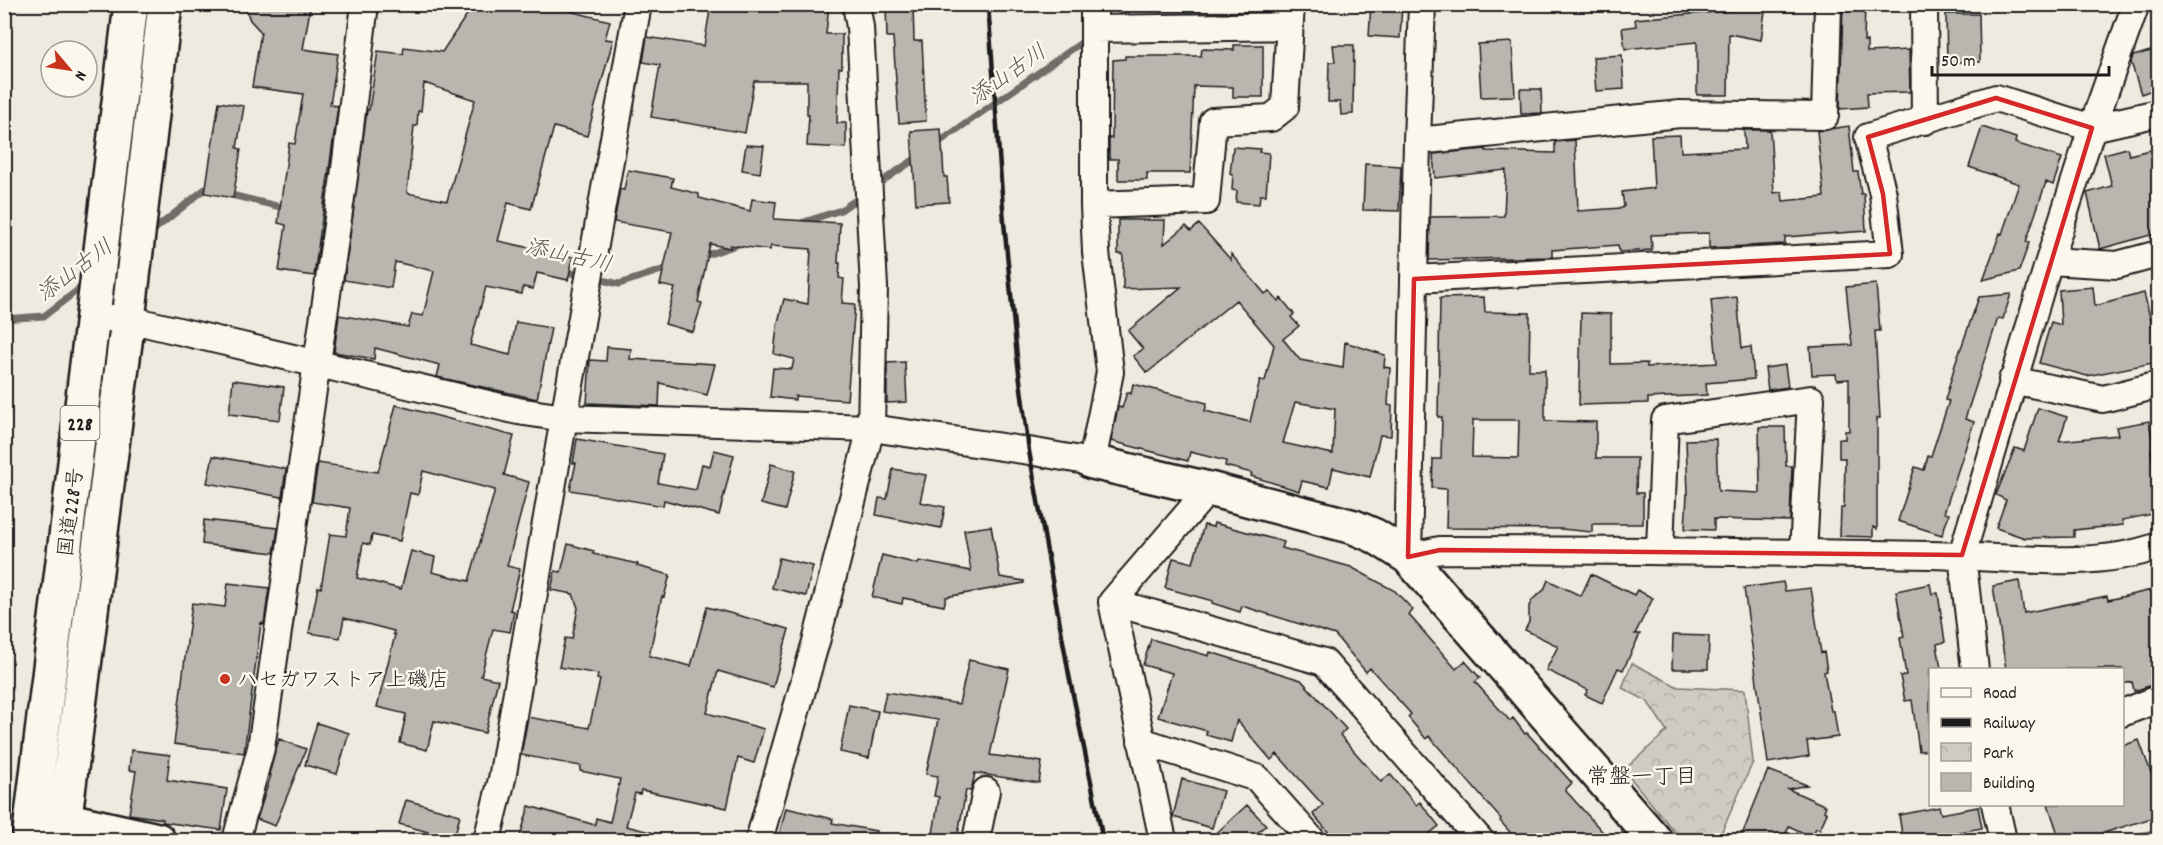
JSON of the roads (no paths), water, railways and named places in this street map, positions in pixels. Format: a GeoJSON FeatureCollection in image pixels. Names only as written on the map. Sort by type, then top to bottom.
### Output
{"type":"FeatureCollection","features":[{"type":"Feature","properties":{"kind":"main road","name":"国道228号"},"geometry":{"type":"LineString","coordinates":[[31,829],[131,4]]}},
{"type":"Feature","properties":{"kind":"main road","name":"国道228号"},"geometry":{"type":"LineString","coordinates":[[63,830],[128,319],[165,4]]}},
{"type":"Feature","properties":{"kind":"main road"},"geometry":{"type":"LineString","coordinates":[[1092,462],[1209,489],[1354,527],[1376,536],[1408,557],[1655,840]]}},
{"type":"Feature","properties":{"kind":"main road"},"geometry":{"type":"LineString","coordinates":[[31,829],[158,840]]}},
{"type":"Feature","properties":{"kind":"street"},"geometry":{"type":"LineString","coordinates":[[236,840],[261,748],[344,177],[366,4]]}},
{"type":"Feature","properties":{"kind":"street"},"geometry":{"type":"LineString","coordinates":[[487,840],[502,779],[638,4]]}},
{"type":"Feature","properties":{"kind":"street"},"geometry":{"type":"LineString","coordinates":[[759,840],[817,638],[871,428],[874,287],[860,27],[856,4]]}},
{"type":"Feature","properties":{"kind":"street"},"geometry":{"type":"LineString","coordinates":[[1422,4],[1408,557],[1440,550],[1660,550],[1962,555],[2088,561],[2143,552],[2158,546]]}},
{"type":"Feature","properties":{"kind":"street"},"geometry":{"type":"LineString","coordinates":[[1417,141],[1680,114],[1825,116],[1828,4]]}},
{"type":"Feature","properties":{"kind":"street"},"geometry":{"type":"LineString","coordinates":[[1924,4],[1924,121]]}},
{"type":"Feature","properties":{"kind":"street"},"geometry":{"type":"LineString","coordinates":[[1975,668],[1962,555],[2049,261],[2092,128],[2136,4]]}},
{"type":"Feature","properties":{"kind":"street"},"geometry":{"type":"LineString","coordinates":[[93,317],[128,319],[518,411],[564,418],[871,428],[1092,462],[1110,372],[1096,252],[1094,205],[1094,17],[1291,15],[1285,107],[1271,118],[1213,121],[1206,201],[1094,205]]}},
{"type":"Feature","properties":{"kind":"street"},"geometry":{"type":"LineString","coordinates":[[1414,279],[1890,254],[1883,194],[1868,137],[1996,98],[2092,128],[2158,113]]}},
{"type":"Feature","properties":{"kind":"street"},"geometry":{"type":"LineString","coordinates":[[2049,261],[2117,265],[2158,254]]}},
{"type":"Feature","properties":{"kind":"street"},"geometry":{"type":"LineString","coordinates":[[2012,380],[2103,399],[2158,385]]}},
{"type":"Feature","properties":{"kind":"street"},"geometry":{"type":"LineString","coordinates":[[1660,550],[1665,420],[1811,399],[1803,554]]}},
{"type":"Feature","properties":{"kind":"street"},"geometry":{"type":"LineString","coordinates":[[1112,602],[1209,489]]}},
{"type":"Feature","properties":{"kind":"street"},"geometry":{"type":"LineString","coordinates":[[1112,602],[1163,840]]}},
{"type":"Feature","properties":{"kind":"street"},"geometry":{"type":"LineString","coordinates":[[1112,602],[1324,662],[1480,840]]}},
{"type":"Feature","properties":{"kind":"street"},"geometry":{"type":"LineString","coordinates":[[2124,712],[2158,699]]}},
{"type":"Feature","properties":{"kind":"street"},"geometry":{"type":"LineString","coordinates":[[1141,741],[1257,778],[1312,840]]}},
{"type":"Feature","properties":{"kind":"street"},"geometry":{"type":"LineString","coordinates":[[976,840],[986,792]]}},
{"type":"Feature","properties":{"kind":"street"},"geometry":{"type":"LineString","coordinates":[[1995,806],[2003,840]]}},
{"type":"Feature","properties":{"kind":"waterway","name":"添山古川"},"geometry":{"type":"LineString","coordinates":[[1114,20],[1137,4]]}},
{"type":"Feature","properties":{"kind":"waterway","name":"添山古川"},"geometry":{"type":"LineString","coordinates":[[935,145],[1088,38]]}},
{"type":"Feature","properties":{"kind":"waterway","name":"添山古川"},"geometry":{"type":"LineString","coordinates":[[875,186],[921,155]]}},
{"type":"Feature","properties":{"kind":"waterway","name":"添山古川"},"geometry":{"type":"LineString","coordinates":[[150,233],[205,189],[213,191]]}},
{"type":"Feature","properties":{"kind":"waterway","name":"添山古川"},"geometry":{"type":"LineString","coordinates":[[227,194],[289,209]]}},
{"type":"Feature","properties":{"kind":"waterway","name":"添山古川"},"geometry":{"type":"LineString","coordinates":[[801,223],[841,210],[864,194]]}},
{"type":"Feature","properties":{"kind":"waterway","name":"添山古川"},"geometry":{"type":"LineString","coordinates":[[701,257],[742,243]]}},
{"type":"Feature","properties":{"kind":"waterway","name":"添山古川"},"geometry":{"type":"LineString","coordinates":[[563,271],[619,284],[671,267]]}},
{"type":"Feature","properties":{"kind":"waterway","name":"添山古川"},"geometry":{"type":"LineString","coordinates":[[4,319],[44,316],[87,283]]}},
{"type":"Feature","properties":{"kind":"waterway"},"geometry":{"type":"LineString","coordinates":[[2123,840],[2158,832]]}},
{"type":"Feature","properties":{"kind":"railway"},"geometry":{"type":"LineString","coordinates":[[988,4],[1004,222],[1029,451],[1069,675],[1103,840]]}},
{"type":"Feature","properties":{"kind":"place","name":"ハセガワストア上磯店"},"geometry":{"type":"Point","coordinates":[225,679]}},
{"type":"Feature","properties":{"kind":"district","name":"常盤一丁目"},"geometry":{"type":"Point","coordinates":[1642,775]}}]}
